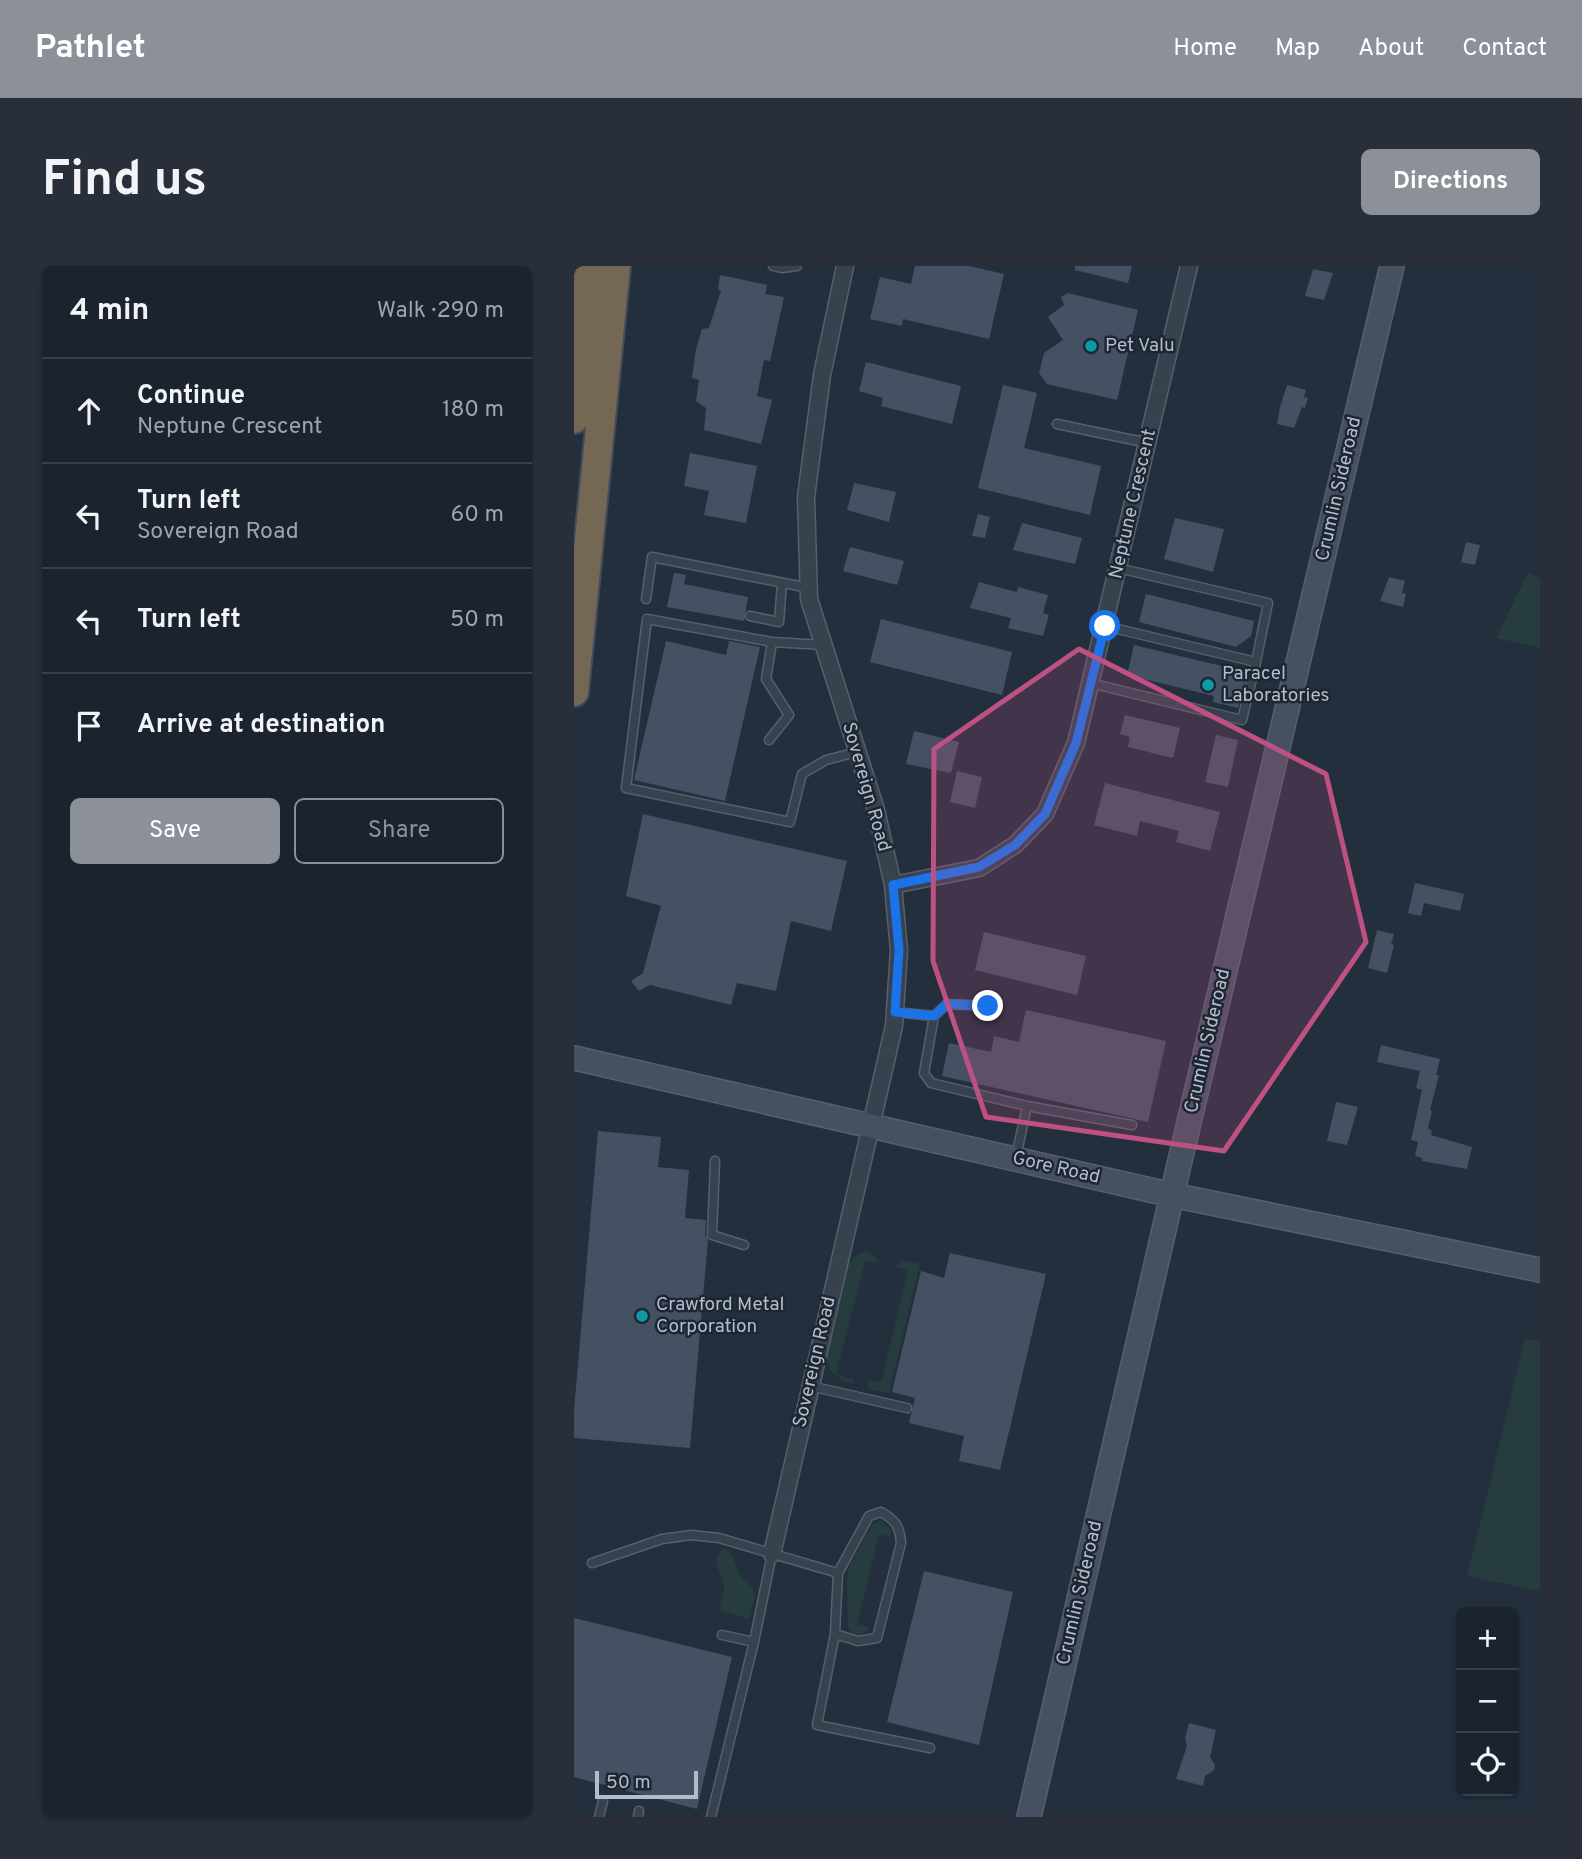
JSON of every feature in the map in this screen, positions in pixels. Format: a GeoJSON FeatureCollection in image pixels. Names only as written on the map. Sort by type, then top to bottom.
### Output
{"type":"FeatureCollection","features":[{"type":"Feature","properties":{"kind":"highway"},"geometry":{"type":"LineString","coordinates":[[574,419],[589,266]]}},
{"type":"Feature","properties":{"kind":"highway"},"geometry":{"type":"LineString","coordinates":[[574,692],[616,266]]}},
{"type":"Feature","properties":{"kind":"street","name":"Sovereign Road"},"geometry":{"type":"LineString","coordinates":[[772,1555],[894,1026],[899,950],[893,885],[876,810],[810,599],[809,588],[806,497],[822,375],[845,266]]}},
{"type":"Feature","properties":{"kind":"street","name":"Neptune Crescent"},"geometry":{"type":"LineString","coordinates":[[893,885],[979,867],[1015,845],[1045,814],[1076,743],[1189,266]]}},
{"type":"Feature","properties":{"kind":"street","name":"Crumlin Sideroad"},"geometry":{"type":"LineString","coordinates":[[1029,1817],[1172,1195],[1392,266]]}},
{"type":"Feature","properties":{"kind":"street","name":"Gore Road"},"geometry":{"type":"LineString","coordinates":[[574,1058],[1172,1195],[1540,1270]]}},
{"type":"Feature","properties":{"kind":"lane"},"geometry":{"type":"LineString","coordinates":[[773,266],[797,266]]}},
{"type":"Feature","properties":{"kind":"lane"},"geometry":{"type":"LineString","coordinates":[[1057,424],[1148,443]]}},
{"type":"Feature","properties":{"kind":"lane"},"geometry":{"type":"LineString","coordinates":[[646,599],[652,557],[809,588]]}},
{"type":"Feature","properties":{"kind":"lane"},"geometry":{"type":"LineString","coordinates":[[1090,683],[1242,720],[1268,603],[1118,568]]}},
{"type":"Feature","properties":{"kind":"lane"},"geometry":{"type":"LineString","coordinates":[[750,616],[779,622],[782,583]]}},
{"type":"Feature","properties":{"kind":"lane"},"geometry":{"type":"LineString","coordinates":[[824,645],[772,642],[647,619],[626,788],[790,822],[802,775],[826,760],[857,752]]}},
{"type":"Feature","properties":{"kind":"lane"},"geometry":{"type":"LineString","coordinates":[[1105,626],[1256,662]]}},
{"type":"Feature","properties":{"kind":"lane"},"geometry":{"type":"LineString","coordinates":[[769,740],[789,715],[766,679],[772,642]]}},
{"type":"Feature","properties":{"kind":"lane"},"geometry":{"type":"LineString","coordinates":[[988,1006],[947,1004],[934,1016],[924,1073],[930,1083],[1132,1125]]}},
{"type":"Feature","properties":{"kind":"lane"},"geometry":{"type":"LineString","coordinates":[[895,1012],[934,1016]]}},
{"type":"Feature","properties":{"kind":"lane"},"geometry":{"type":"LineString","coordinates":[[1016,1159],[1027,1105]]}},
{"type":"Feature","properties":{"kind":"lane"},"geometry":{"type":"LineString","coordinates":[[715,1161],[712,1235],[744,1245]]}},
{"type":"Feature","properties":{"kind":"lane"},"geometry":{"type":"LineString","coordinates":[[810,1386],[907,1408]]}},
{"type":"Feature","properties":{"kind":"lane"},"geometry":{"type":"LineString","coordinates":[[835,1634],[858,1641],[877,1638],[901,1543],[901,1530],[894,1519],[881,1512],[870,1516],[838,1573],[835,1634],[817,1724],[930,1748]]}},
{"type":"Feature","properties":{"kind":"lane"},"geometry":{"type":"LineString","coordinates":[[592,1563],[662,1539],[691,1535],[719,1538],[838,1573]]}},
{"type":"Feature","properties":{"kind":"lane"},"geometry":{"type":"LineString","coordinates":[[711,1817],[754,1642],[772,1555]]}},
{"type":"Feature","properties":{"kind":"lane"},"geometry":{"type":"LineString","coordinates":[[722,1635],[754,1642]]}},
{"type":"Feature","properties":{"kind":"lane"},"geometry":{"type":"LineString","coordinates":[[599,1817],[603,1801]]}},
{"type":"Feature","properties":{"kind":"highlighted area"},"geometry":{"type":"Polygon","coordinates":[[[1079,649],[1326,774],[1366,942],[1224,1151],[986,1117],[933,961],[934,749],[1079,649]]]}},
{"type":"Feature","properties":{"kind":"green space"},"geometry":{"type":"Polygon","coordinates":[[[1528,573],[1540,578],[1540,648],[1496,638],[1528,573]]]}},
{"type":"Feature","properties":{"kind":"green space"},"geometry":{"type":"Polygon","coordinates":[[[867,1251],[875,1256],[877,1263],[865,1261],[836,1374],[854,1380],[852,1384],[834,1374],[825,1356],[848,1264],[857,1255],[867,1251]]]}},
{"type":"Feature","properties":{"kind":"green space"},"geometry":{"type":"Polygon","coordinates":[[[902,1260],[920,1264],[889,1393],[869,1389],[866,1383],[870,1380],[881,1382],[908,1271],[896,1267],[902,1260]]]}},
{"type":"Feature","properties":{"kind":"green space"},"geometry":{"type":"Polygon","coordinates":[[[1525,1339],[1540,1341],[1540,1591],[1467,1576],[1525,1339]]]}},
{"type":"Feature","properties":{"kind":"green space"},"geometry":{"type":"Polygon","coordinates":[[[881,1521],[892,1530],[891,1537],[879,1534],[857,1624],[869,1627],[859,1635],[848,1628],[849,1566],[873,1524],[881,1521]]]}},
{"type":"Feature","properties":{"kind":"green space"},"geometry":{"type":"Polygon","coordinates":[[[723,1549],[730,1551],[741,1577],[753,1589],[755,1596],[749,1619],[719,1610],[724,1587],[716,1563],[723,1549]]]}},
{"type":"Feature","properties":{"kind":"building"},"geometry":{"type":"Polygon","coordinates":[[[915,266],[969,266],[1004,274],[989,339],[903,319],[902,326],[870,319],[880,277],[911,284],[915,266]]]}},
{"type":"Feature","properties":{"kind":"building"},"geometry":{"type":"Polygon","coordinates":[[[1075,266],[1132,266],[1128,283],[1075,270],[1075,266]]]}},
{"type":"Feature","properties":{"kind":"building"},"geometry":{"type":"Polygon","coordinates":[[[1313,269],[1333,273],[1324,300],[1305,296],[1313,269]]]}},
{"type":"Feature","properties":{"kind":"building"},"geometry":{"type":"Polygon","coordinates":[[[720,275],[767,285],[765,294],[784,297],[770,361],[764,360],[757,396],[772,400],[761,444],[704,430],[706,408],[696,401],[699,380],[692,378],[696,349],[702,329],[709,328],[721,291],[718,289],[720,275]]]}},
{"type":"Feature","properties":{"kind":"building","name":"Pet Valu"},"geometry":{"type":"Polygon","coordinates":[[[1068,293],[1138,310],[1117,400],[1047,384],[1039,373],[1044,353],[1063,340],[1048,317],[1064,305],[1061,297],[1068,293]]]}},
{"type":"Feature","properties":{"kind":"building"},"geometry":{"type":"Polygon","coordinates":[[[866,362],[961,386],[952,424],[881,406],[883,398],[859,391],[866,362]]]}},
{"type":"Feature","properties":{"kind":"building"},"geometry":{"type":"Polygon","coordinates":[[[1003,385],[1037,393],[1024,448],[1101,466],[1090,515],[978,488],[1003,385]]]}},
{"type":"Feature","properties":{"kind":"building"},"geometry":{"type":"Polygon","coordinates":[[[1287,385],[1306,390],[1304,397],[1308,398],[1294,428],[1277,424],[1287,385]]]}},
{"type":"Feature","properties":{"kind":"building"},"geometry":{"type":"Polygon","coordinates":[[[690,453],[757,466],[746,523],[704,515],[709,491],[684,486],[690,453]]]}},
{"type":"Feature","properties":{"kind":"building"},"geometry":{"type":"Polygon","coordinates":[[[854,483],[896,492],[889,522],[847,510],[854,483]]]}},
{"type":"Feature","properties":{"kind":"building"},"geometry":{"type":"Polygon","coordinates":[[[978,514],[990,517],[985,538],[972,536],[978,514]]]}},
{"type":"Feature","properties":{"kind":"building"},"geometry":{"type":"Polygon","coordinates":[[[1175,518],[1224,529],[1213,572],[1164,559],[1175,518]]]}},
{"type":"Feature","properties":{"kind":"building"},"geometry":{"type":"Polygon","coordinates":[[[1022,523],[1082,538],[1075,564],[1013,550],[1022,523]]]}},
{"type":"Feature","properties":{"kind":"building"},"geometry":{"type":"Polygon","coordinates":[[[1466,542],[1480,545],[1475,565],[1461,562],[1466,542]]]}},
{"type":"Feature","properties":{"kind":"building"},"geometry":{"type":"Polygon","coordinates":[[[850,547],[904,561],[897,585],[843,571],[850,547]]]}},
{"type":"Feature","properties":{"kind":"building"},"geometry":{"type":"Polygon","coordinates":[[[674,573],[686,575],[684,584],[748,597],[744,621],[667,607],[674,573]]]}},
{"type":"Feature","properties":{"kind":"building"},"geometry":{"type":"Polygon","coordinates":[[[1389,577],[1405,581],[1403,607],[1380,601],[1389,577]]]}},
{"type":"Feature","properties":{"kind":"building"},"geometry":{"type":"Polygon","coordinates":[[[979,582],[1017,592],[1018,587],[1048,595],[1043,613],[1049,615],[1043,636],[1008,628],[1011,618],[970,608],[979,582]]]}},
{"type":"Feature","properties":{"kind":"building"},"geometry":{"type":"Polygon","coordinates":[[[1146,594],[1254,621],[1251,636],[1236,647],[1139,622],[1146,594]]]}},
{"type":"Feature","properties":{"kind":"building"},"geometry":{"type":"Polygon","coordinates":[[[881,619],[1012,652],[1002,695],[870,662],[881,619]]]}},
{"type":"Feature","properties":{"kind":"building"},"geometry":{"type":"Polygon","coordinates":[[[666,641],[726,655],[729,641],[760,647],[725,801],[634,780],[666,641]]]}},
{"type":"Feature","properties":{"kind":"building","name":"Paracel Laboratories"},"geometry":{"type":"Polygon","coordinates":[[[1134,645],[1247,672],[1238,708],[1213,702],[1214,696],[1127,675],[1134,645]]]}},
{"type":"Feature","properties":{"kind":"building"},"geometry":{"type":"Polygon","coordinates":[[[1125,715],[1180,728],[1173,758],[1128,747],[1130,737],[1120,734],[1125,715]]]}},
{"type":"Feature","properties":{"kind":"building"},"geometry":{"type":"Polygon","coordinates":[[[914,731],[959,742],[951,773],[906,764],[914,731]]]}},
{"type":"Feature","properties":{"kind":"building"},"geometry":{"type":"Polygon","coordinates":[[[1216,735],[1238,740],[1228,787],[1205,782],[1216,735]]]}},
{"type":"Feature","properties":{"kind":"building"},"geometry":{"type":"Polygon","coordinates":[[[957,771],[982,777],[975,808],[950,802],[957,771]]]}},
{"type":"Feature","properties":{"kind":"building"},"geometry":{"type":"Polygon","coordinates":[[[1105,783],[1220,812],[1210,851],[1176,842],[1179,831],[1140,821],[1137,836],[1094,825],[1105,783]]]}},
{"type":"Feature","properties":{"kind":"building"},"geometry":{"type":"Polygon","coordinates":[[[643,814],[847,861],[831,931],[791,921],[776,991],[737,983],[731,1005],[650,985],[639,991],[631,981],[643,973],[661,906],[626,896],[643,814]]]}},
{"type":"Feature","properties":{"kind":"building"},"geometry":{"type":"Polygon","coordinates":[[[1415,883],[1464,894],[1460,911],[1424,903],[1421,916],[1408,913],[1415,883]]]}},
{"type":"Feature","properties":{"kind":"building"},"geometry":{"type":"Polygon","coordinates":[[[1377,930],[1394,934],[1387,973],[1368,968],[1377,930]]]}},
{"type":"Feature","properties":{"kind":"building"},"geometry":{"type":"Polygon","coordinates":[[[984,932],[1086,956],[1077,995],[975,970],[984,932]]]}},
{"type":"Feature","properties":{"kind":"building"},"geometry":{"type":"Polygon","coordinates":[[[1026,1010],[1166,1041],[1148,1122],[942,1076],[949,1043],[991,1052],[994,1036],[1019,1042],[1026,1010]]]}},
{"type":"Feature","properties":{"kind":"building"},"geometry":{"type":"Polygon","coordinates":[[[1381,1045],[1440,1059],[1428,1128],[1432,1131],[1431,1135],[1472,1147],[1467,1169],[1422,1161],[1422,1158],[1415,1156],[1418,1142],[1411,1140],[1422,1090],[1416,1088],[1420,1071],[1377,1062],[1381,1045]]]}},
{"type":"Feature","properties":{"kind":"building"},"geometry":{"type":"Polygon","coordinates":[[[1336,1102],[1358,1107],[1347,1145],[1327,1141],[1336,1102]]]}},
{"type":"Feature","properties":{"kind":"building","name":"Crawford Metal Corporation"},"geometry":{"type":"Polygon","coordinates":[[[598,1131],[661,1137],[658,1167],[689,1170],[685,1218],[706,1220],[705,1235],[708,1240],[690,1448],[574,1438],[574,1411],[598,1131]]]}},
{"type":"Feature","properties":{"kind":"building"},"geometry":{"type":"Polygon","coordinates":[[[950,1253],[1046,1274],[1000,1470],[959,1461],[964,1436],[909,1423],[915,1398],[892,1392],[921,1271],[944,1278],[950,1253]]]}},
{"type":"Feature","properties":{"kind":"building"},"geometry":{"type":"Polygon","coordinates":[[[924,1571],[1013,1592],[979,1745],[887,1722],[924,1571]]]}},
{"type":"Feature","properties":{"kind":"building"},"geometry":{"type":"Polygon","coordinates":[[[574,1618],[732,1657],[697,1809],[574,1777],[574,1618]]]}},
{"type":"Feature","properties":{"kind":"building"},"geometry":{"type":"Polygon","coordinates":[[[1189,1723],[1216,1730],[1210,1757],[1215,1765],[1214,1770],[1205,1776],[1203,1786],[1176,1779],[1187,1746],[1185,1738],[1189,1723]]]}},
{"type":"Feature","properties":{"kind":"place","name":"Pet Valu"},"geometry":{"type":"Point","coordinates":[1091,346]}},
{"type":"Feature","properties":{"kind":"place","name":"Paracel Laboratories"},"geometry":{"type":"Point","coordinates":[1208,685]}},
{"type":"Feature","properties":{"kind":"place","name":"Crawford Metal Corporation"},"geometry":{"type":"Point","coordinates":[642,1316]}},
{"type":"Feature","properties":{"kind":"route"},"geometry":{"type":"LineString","coordinates":[[988,1006],[947,1004],[934,1016],[895,1012],[899,950],[893,885],[979,867],[1015,845],[1045,814],[1076,743],[1105,626]]}}]}
